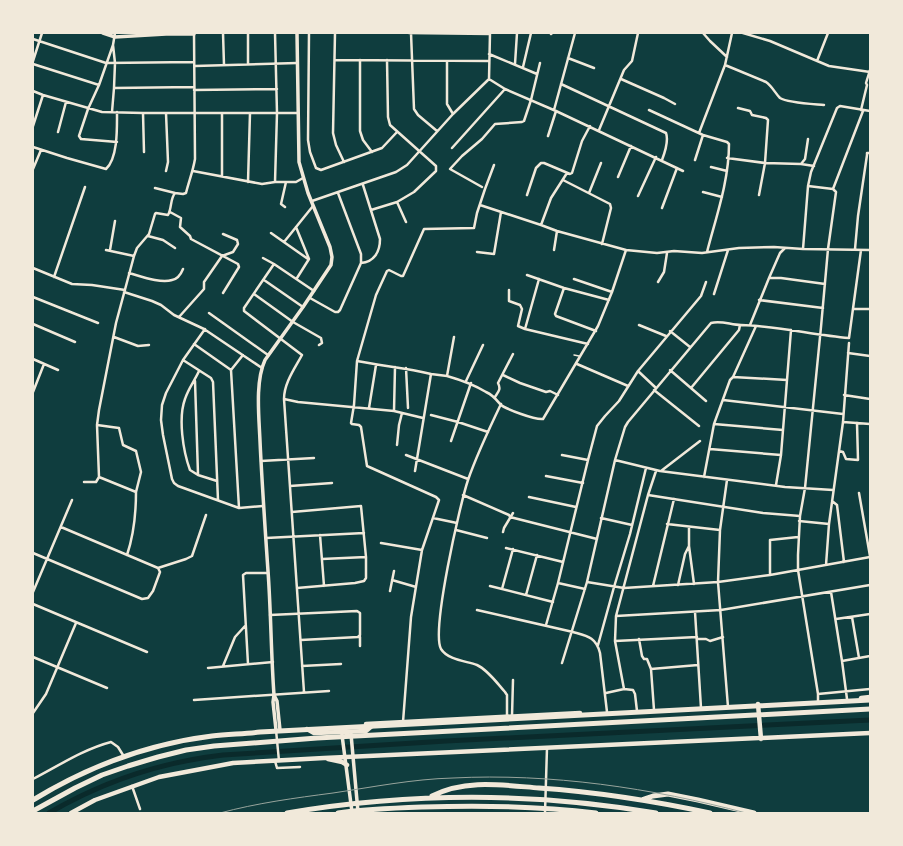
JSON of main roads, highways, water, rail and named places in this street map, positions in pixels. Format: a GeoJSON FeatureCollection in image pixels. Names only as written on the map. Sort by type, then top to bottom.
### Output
{"type":"FeatureCollection","features":[{"type":"Feature","properties":{"kind":"highway"},"geometry":{"type":"LineString","coordinates":[[33,799],[104,764],[135,753],[161,746],[212,736],[260,732],[870,699]]}},
{"type":"Feature","properties":{"kind":"highway"},"geometry":{"type":"LineString","coordinates":[[33,811],[102,775],[179,752],[214,746],[317,738],[870,710]]}},
{"type":"Feature","properties":{"kind":"highway"},"geometry":{"type":"LineString","coordinates":[[430,797],[441,791],[456,787],[485,784],[573,790],[643,800],[710,813]]}},
{"type":"Feature","properties":{"kind":"highway"},"geometry":{"type":"LineString","coordinates":[[643,800],[657,795],[668,794],[754,813]]}},
{"type":"Feature","properties":{"kind":"highway"},"geometry":{"type":"LineString","coordinates":[[287,813],[374,801],[430,797],[498,797],[540,799],[626,808],[656,813]]}},
{"type":"Feature","properties":{"kind":"highway"},"geometry":{"type":"LineString","coordinates":[[338,813],[385,809],[458,806],[542,808],[596,813]]}},
{"type":"Feature","properties":{"kind":"main road"},"geometry":{"type":"LineString","coordinates":[[33,799],[56,784],[83,771],[123,755],[161,744],[212,735],[376,723],[870,699]]}},
{"type":"Feature","properties":{"kind":"main road"},"geometry":{"type":"LineString","coordinates":[[760,704],[762,736]]}},
{"type":"Feature","properties":{"kind":"main road"},"geometry":{"type":"LineString","coordinates":[[306,728],[314,733],[342,735],[366,731],[376,723]]}},
{"type":"Feature","properties":{"kind":"main road"},"geometry":{"type":"LineString","coordinates":[[71,813],[96,800],[159,777],[233,763],[278,759],[324,758],[345,755],[547,748],[762,736],[870,733]]}},
{"type":"Feature","properties":{"kind":"main road"},"geometry":{"type":"LineString","coordinates":[[324,758],[342,762],[347,766]]}},
{"type":"Feature","properties":{"kind":"waterway"},"geometry":{"type":"LineString","coordinates":[[49,813],[90,792],[133,775],[155,768],[200,758],[223,755],[446,741],[870,720]]}},
{"type":"Feature","properties":{"kind":"tram line"},"geometry":{"type":"LineString","coordinates":[[220,813],[276,801],[408,782],[490,777],[564,780],[601,784],[674,796],[746,813]]}}]}
